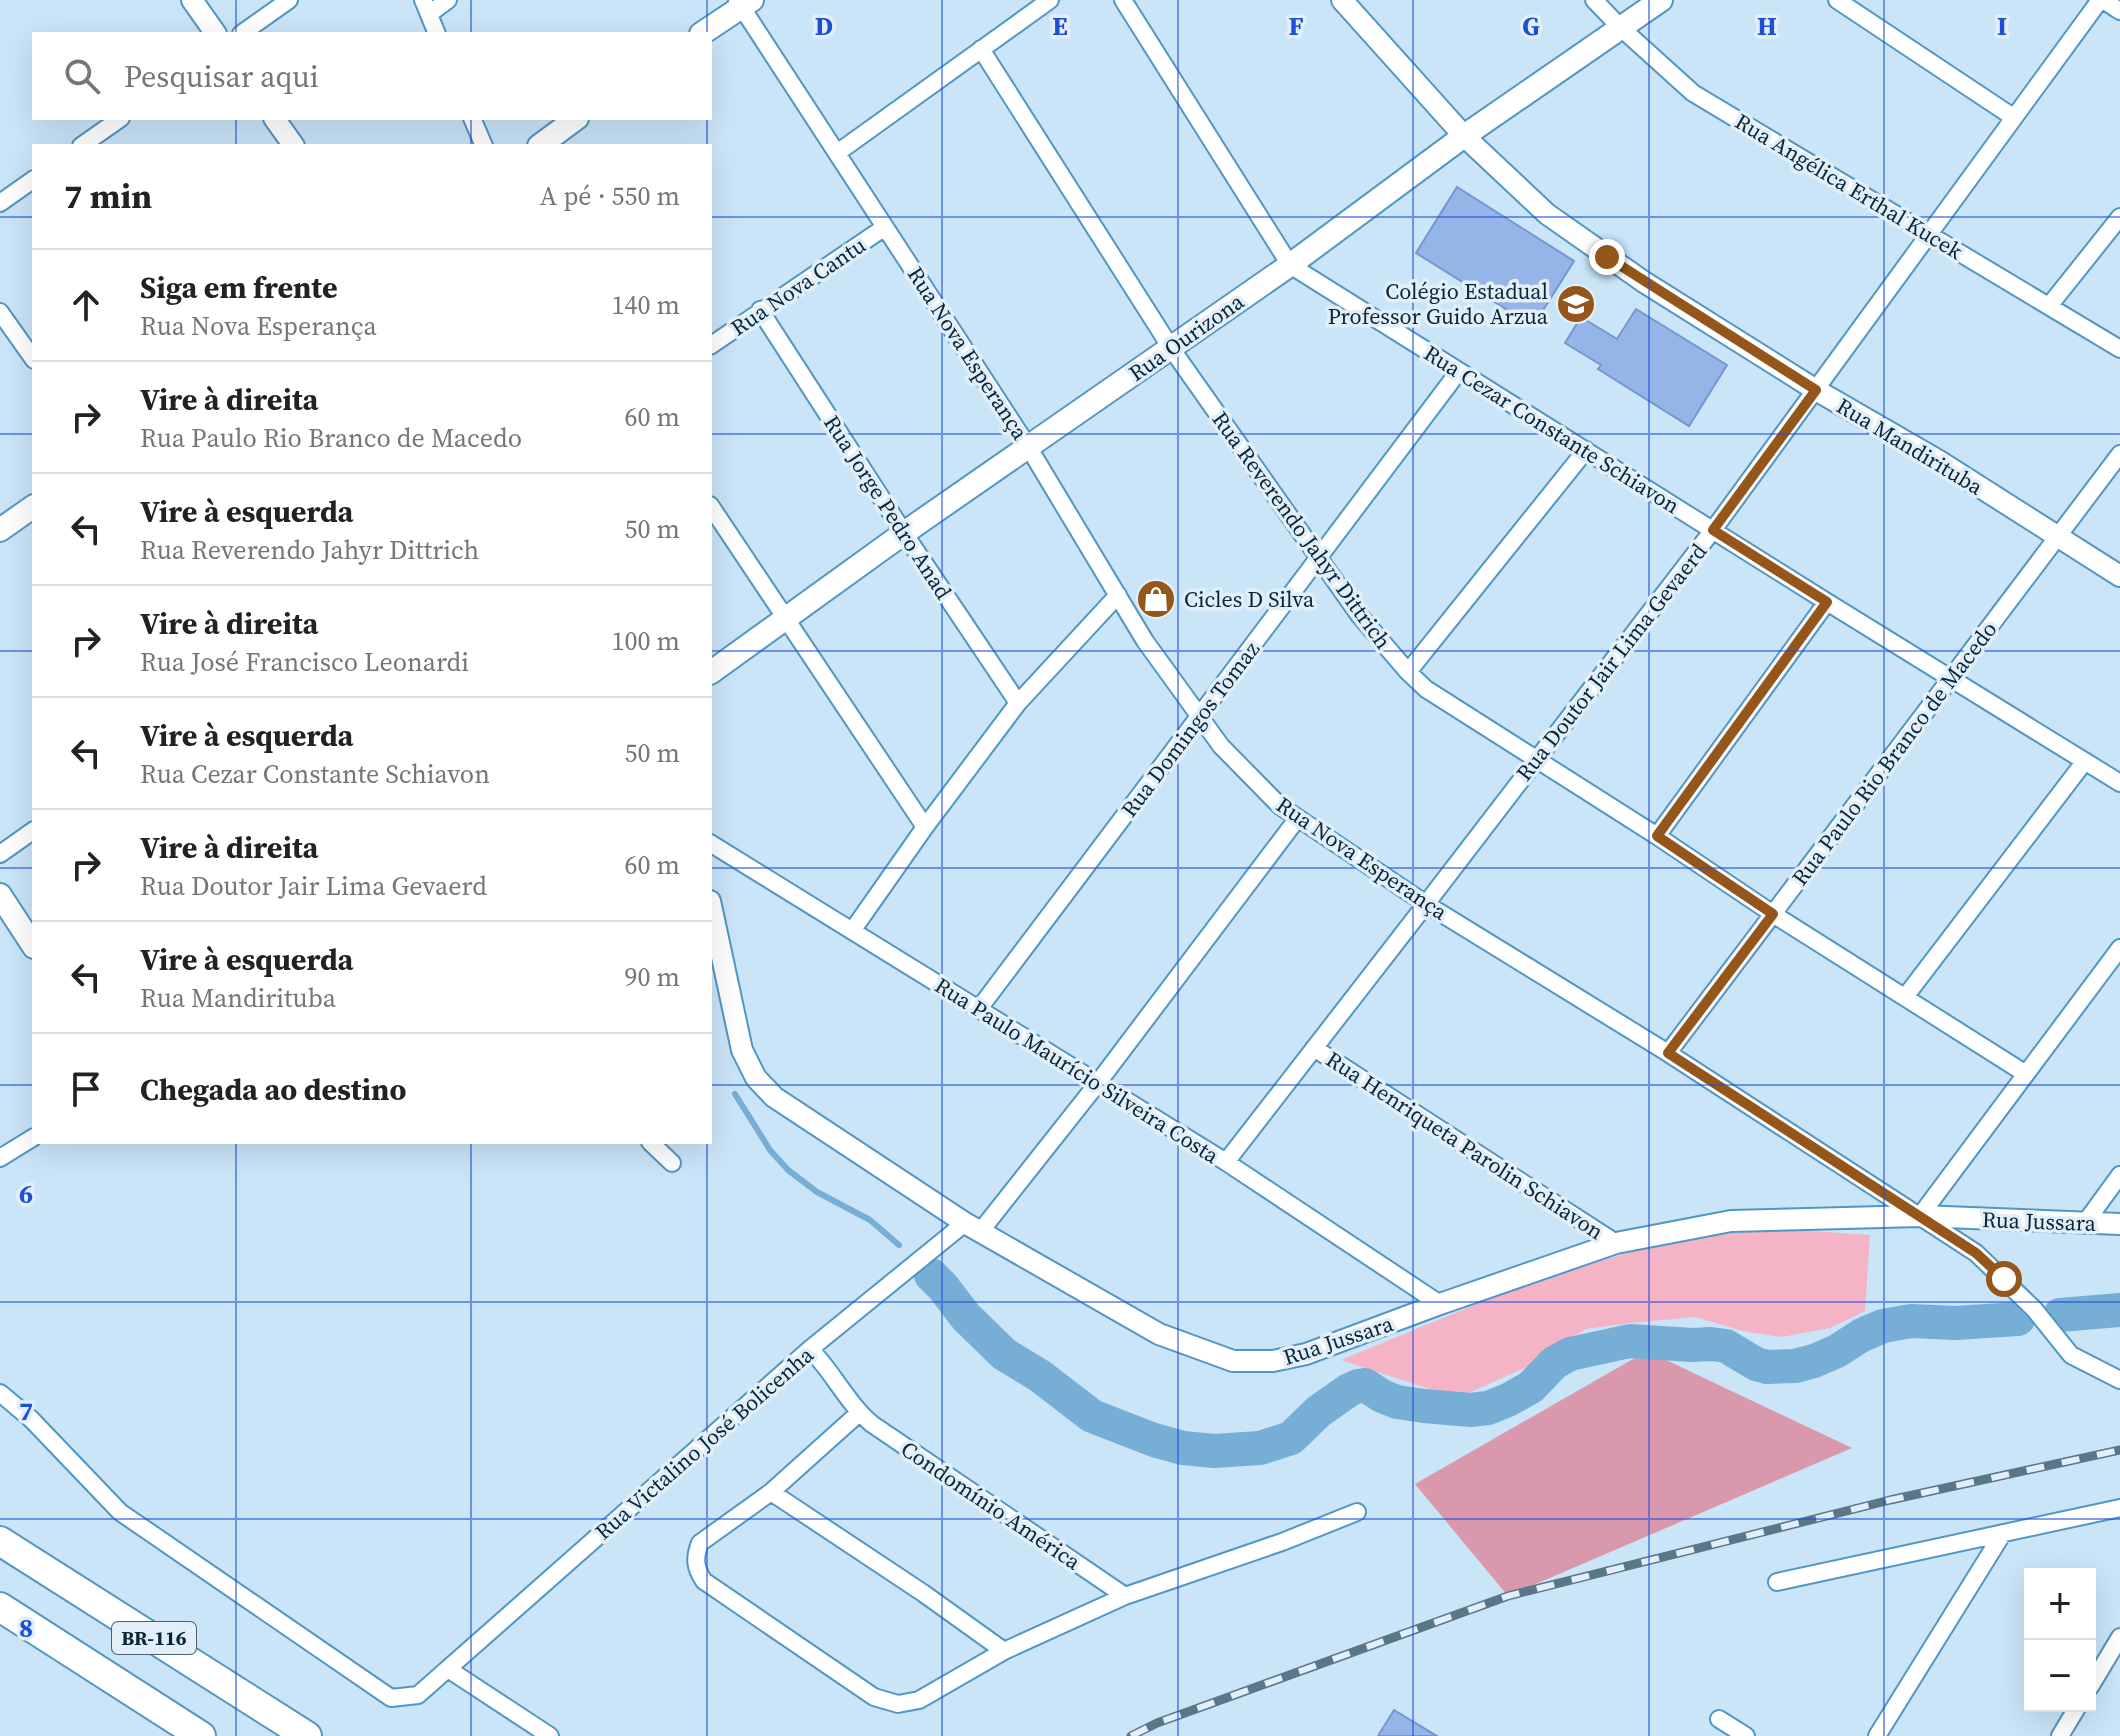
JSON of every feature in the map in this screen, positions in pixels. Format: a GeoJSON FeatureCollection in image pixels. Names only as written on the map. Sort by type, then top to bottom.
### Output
{"type":"FeatureCollection","features":[{"type":"Feature","properties":{"kind":"highway","name":"BR-116"},"geometry":{"type":"LineString","coordinates":[[0,1541],[307,1736]]}},
{"type":"Feature","properties":{"kind":"highway","name":"BR-116"},"geometry":{"type":"LineString","coordinates":[[0,1607],[201,1736]]}},
{"type":"Feature","properties":{"kind":"main road","name":"Rua Ourizona"},"geometry":{"type":"LineString","coordinates":[[712,672],[904,533],[1290,265],[1464,136],[1661,0]]}},
{"type":"Feature","properties":{"kind":"main road"},"geometry":{"type":"LineString","coordinates":[[704,32],[744,2]]}},
{"type":"Feature","properties":{"kind":"main road"},"geometry":{"type":"LineString","coordinates":[[542,144],[574,120]]}},
{"type":"Feature","properties":{"kind":"main road"},"geometry":{"type":"LineString","coordinates":[[0,530],[32,507]]}},
{"type":"Feature","properties":{"kind":"main road"},"geometry":{"type":"LineString","coordinates":[[0,895],[32,944]]}},
{"type":"Feature","properties":{"kind":"street"},"geometry":{"type":"LineString","coordinates":[[192,0],[215,32]]}},
{"type":"Feature","properties":{"kind":"street"},"geometry":{"type":"LineString","coordinates":[[244,32],[289,0]]}},
{"type":"Feature","properties":{"kind":"street"},"geometry":{"type":"LineString","coordinates":[[436,32],[426,7],[448,0]]}},
{"type":"Feature","properties":{"kind":"street"},"geometry":{"type":"LineString","coordinates":[[837,153],[1050,0]]}},
{"type":"Feature","properties":{"kind":"street","name":"Rua Cezar Constante Schiavon"},"geometry":{"type":"LineString","coordinates":[[1123,0],[1290,265],[2120,783]]}},
{"type":"Feature","properties":{"kind":"street","name":"Rua Mandirituba"},"geometry":{"type":"LineString","coordinates":[[1342,0],[1464,136],[1547,214],[1644,282],[1816,390],[1939,461],[2120,576]]}},
{"type":"Feature","properties":{"kind":"street","name":"Rua Angélica Erthal Kucek"},"geometry":{"type":"LineString","coordinates":[[1594,0],[1693,93],[2120,349]]}},
{"type":"Feature","properties":{"kind":"street"},"geometry":{"type":"LineString","coordinates":[[1837,0],[2013,117]]}},
{"type":"Feature","properties":{"kind":"street"},"geometry":{"type":"LineString","coordinates":[[2101,0],[2120,11]]}},
{"type":"Feature","properties":{"kind":"street","name":"Rua Doutor Jair Lima Gevaerd"},"geometry":{"type":"LineString","coordinates":[[1226,1162],[1713,530],[2101,0]]}},
{"type":"Feature","properties":{"kind":"street","name":"Rua Nova Esperança"},"geometry":{"type":"LineString","coordinates":[[744,2],[837,153],[1029,448],[1145,641],[1221,746],[1280,806],[1426,904],[1668,1053],[1976,1253],[2034,1309],[2071,1355],[2120,1380]]}},
{"type":"Feature","properties":{"kind":"street","name":"Rua Reverendo Jahyr Dittrich"},"geometry":{"type":"LineString","coordinates":[[981,49],[1171,348],[1359,615],[1408,672],[1426,689],[1535,760],[2026,1074]]}},
{"type":"Feature","properties":{"kind":"street"},"geometry":{"type":"LineString","coordinates":[[84,144],[118,120]]}},
{"type":"Feature","properties":{"kind":"street"},"geometry":{"type":"LineString","coordinates":[[275,120],[293,144]]}},
{"type":"Feature","properties":{"kind":"street"},"geometry":{"type":"LineString","coordinates":[[473,120],[483,144]]}},
{"type":"Feature","properties":{"kind":"street"},"geometry":{"type":"LineString","coordinates":[[0,203],[32,180]]}},
{"type":"Feature","properties":{"kind":"street"},"geometry":{"type":"LineString","coordinates":[[2049,306],[2120,217]]}},
{"type":"Feature","properties":{"kind":"street","name":"Rua Nova Cantu"},"geometry":{"type":"LineString","coordinates":[[712,345],[885,227]]}},
{"type":"Feature","properties":{"kind":"street","name":"Rua Jorge Pedro Anad"},"geometry":{"type":"LineString","coordinates":[[760,310],[1018,703]]}},
{"type":"Feature","properties":{"kind":"street"},"geometry":{"type":"LineString","coordinates":[[0,312],[32,357]]}},
{"type":"Feature","properties":{"kind":"street","name":"Rua Domingos Tomaz"},"geometry":{"type":"LineString","coordinates":[[978,1010],[1459,371]]}},
{"type":"Feature","properties":{"kind":"street"},"geometry":{"type":"LineString","coordinates":[[1408,672],[1586,450]]}},
{"type":"Feature","properties":{"kind":"street","name":"Rua Paulo Rio Branco de Macedo"},"geometry":{"type":"LineString","coordinates":[[1668,1053],[2120,454]]}},
{"type":"Feature","properties":{"kind":"street"},"geometry":{"type":"LineString","coordinates":[[712,508],[925,827]]}},
{"type":"Feature","properties":{"kind":"street"},"geometry":{"type":"LineString","coordinates":[[852,931],[1018,703],[1118,595]]}},
{"type":"Feature","properties":{"kind":"street"},"geometry":{"type":"LineString","coordinates":[[1657,836],[1827,602]]}},
{"type":"Feature","properties":{"kind":"street"},"geometry":{"type":"LineString","coordinates":[[1905,997],[2085,761]]}},
{"type":"Feature","properties":{"kind":"street","name":"Rua Victalino José Bolicenha"},"geometry":{"type":"LineString","coordinates":[[0,1393],[31,1419],[120,1512],[391,1698],[418,1695],[810,1349],[973,1227],[1097,1084],[1297,819]]}},
{"type":"Feature","properties":{"kind":"street"},"geometry":{"type":"LineString","coordinates":[[0,854],[32,831]]}},
{"type":"Feature","properties":{"kind":"street","name":"Rua Paulo Maurício Silveira Costa"},"geometry":{"type":"LineString","coordinates":[[712,844],[1226,1162],[1440,1304]]}},
{"type":"Feature","properties":{"kind":"street","name":"Rua Jussara"},"geometry":{"type":"LineString","coordinates":[[712,910],[742,1050],[756,1078],[774,1097],[973,1227],[1159,1334],[1233,1361],[1273,1361],[1306,1354],[1616,1243],[1731,1221],[1920,1216],[2120,1224]]}},
{"type":"Feature","properties":{"kind":"street"},"geometry":{"type":"LineString","coordinates":[[1920,1216],[2120,948]]}},
{"type":"Feature","properties":{"kind":"street","name":"Rua Henriqueta Parolin Schiavon"},"geometry":{"type":"LineString","coordinates":[[1314,1048],[1616,1243]]}},
{"type":"Feature","properties":{"kind":"street"},"geometry":{"type":"LineString","coordinates":[[0,1158],[32,1138]]}},
{"type":"Feature","properties":{"kind":"street"},"geometry":{"type":"LineString","coordinates":[[652,1144],[672,1163]]}},
{"type":"Feature","properties":{"kind":"street"},"geometry":{"type":"LineString","coordinates":[[2085,1223],[2120,1175]]}},
{"type":"Feature","properties":{"kind":"street","name":"Condomínio América"},"geometry":{"type":"LineString","coordinates":[[810,1349],[859,1413],[872,1424],[1125,1596]]}},
{"type":"Feature","properties":{"kind":"street"},"geometry":{"type":"LineString","coordinates":[[859,1413],[771,1492],[700,1543],[695,1556],[697,1571],[704,1581],[874,1697],[898,1704],[919,1700],[1004,1651],[1125,1596],[1282,1542],[1357,1512]]}},
{"type":"Feature","properties":{"kind":"street"},"geometry":{"type":"LineString","coordinates":[[771,1492],[1004,1651]]}},
{"type":"Feature","properties":{"kind":"street"},"geometry":{"type":"LineString","coordinates":[[1777,1582],[2120,1508]]}},
{"type":"Feature","properties":{"kind":"street"},"geometry":{"type":"LineString","coordinates":[[1877,1736],[2003,1533]]}},
{"type":"Feature","properties":{"kind":"street"},"geometry":{"type":"LineString","coordinates":[[2096,1677],[2120,1637]]}},
{"type":"Feature","properties":{"kind":"street"},"geometry":{"type":"LineString","coordinates":[[448,1669],[550,1736]]}},
{"type":"Feature","properties":{"kind":"street"},"geometry":{"type":"LineString","coordinates":[[2060,1736],[2074,1712]]}},
{"type":"Feature","properties":{"kind":"street"},"geometry":{"type":"LineString","coordinates":[[1719,1719],[1746,1736]]}},
{"type":"Feature","properties":{"kind":"shaded area"},"geometry":{"type":"Polygon","coordinates":[[[1751,1227],[1870,1235],[1865,1311],[1830,1328],[1782,1337],[1742,1331],[1696,1317],[1586,1329],[1527,1367],[1457,1398],[1341,1360],[1528,1283],[1640,1249],[1751,1227]]]}},
{"type":"Feature","properties":{"kind":"shaded area"},"geometry":{"type":"Polygon","coordinates":[[[1647,1351],[1852,1448],[1508,1596],[1415,1484],[1647,1351]]]}},
{"type":"Feature","properties":{"kind":"building"},"geometry":{"type":"Polygon","coordinates":[[[1457,187],[1574,261],[1533,326],[1416,253],[1457,187]]]}},
{"type":"Feature","properties":{"kind":"building"},"geometry":{"type":"Polygon","coordinates":[[[1636,309],[1727,365],[1689,426],[1598,369],[1601,365],[1565,343],[1581,317],[1617,339],[1636,309]]]}},
{"type":"Feature","properties":{"kind":"building"},"geometry":{"type":"Polygon","coordinates":[[[1394,1710],[1437,1736],[1378,1736],[1394,1710]]]}},
{"type":"Feature","properties":{"kind":"waterway"},"geometry":{"type":"LineString","coordinates":[[735,1094],[770,1150],[788,1170],[817,1192],[870,1220],[899,1245]]}},
{"type":"Feature","properties":{"kind":"waterway"},"geometry":{"type":"LineString","coordinates":[[931,1275],[966,1317],[1004,1354],[1040,1376],[1092,1416],[1154,1440],[1183,1448],[1214,1451],[1260,1448],[1291,1438],[1319,1411],[1358,1386],[1365,1385],[1397,1402],[1471,1410],[1488,1408],[1531,1387],[1554,1363],[1570,1354],[1630,1341],[1726,1346],[1756,1364],[1767,1367],[1795,1366],[1837,1351],[1883,1326],[1911,1321],[1955,1323],[2018,1319]]}},
{"type":"Feature","properties":{"kind":"waterway"},"geometry":{"type":"LineString","coordinates":[[2060,1315],[2120,1310]]}},
{"type":"Feature","properties":{"kind":"railway"},"geometry":{"type":"LineString","coordinates":[[1131,1736],[1157,1723],[1508,1596],[1890,1500],[2120,1450]]}},
{"type":"Feature","properties":{"kind":"place","name":"Colégio Estadual Professor Guido Arzua"},"geometry":{"type":"Point","coordinates":[1576,304]}},
{"type":"Feature","properties":{"kind":"place","name":"Cicles D Silva"},"geometry":{"type":"Point","coordinates":[1156,599]}},
{"type":"Feature","properties":{"kind":"route"},"geometry":{"type":"LineString","coordinates":[[1607,257],[1816,390],[1713,530],[1827,602],[1657,836],[1773,914],[1668,1053],[1976,1253],[2004,1279]]}}]}
